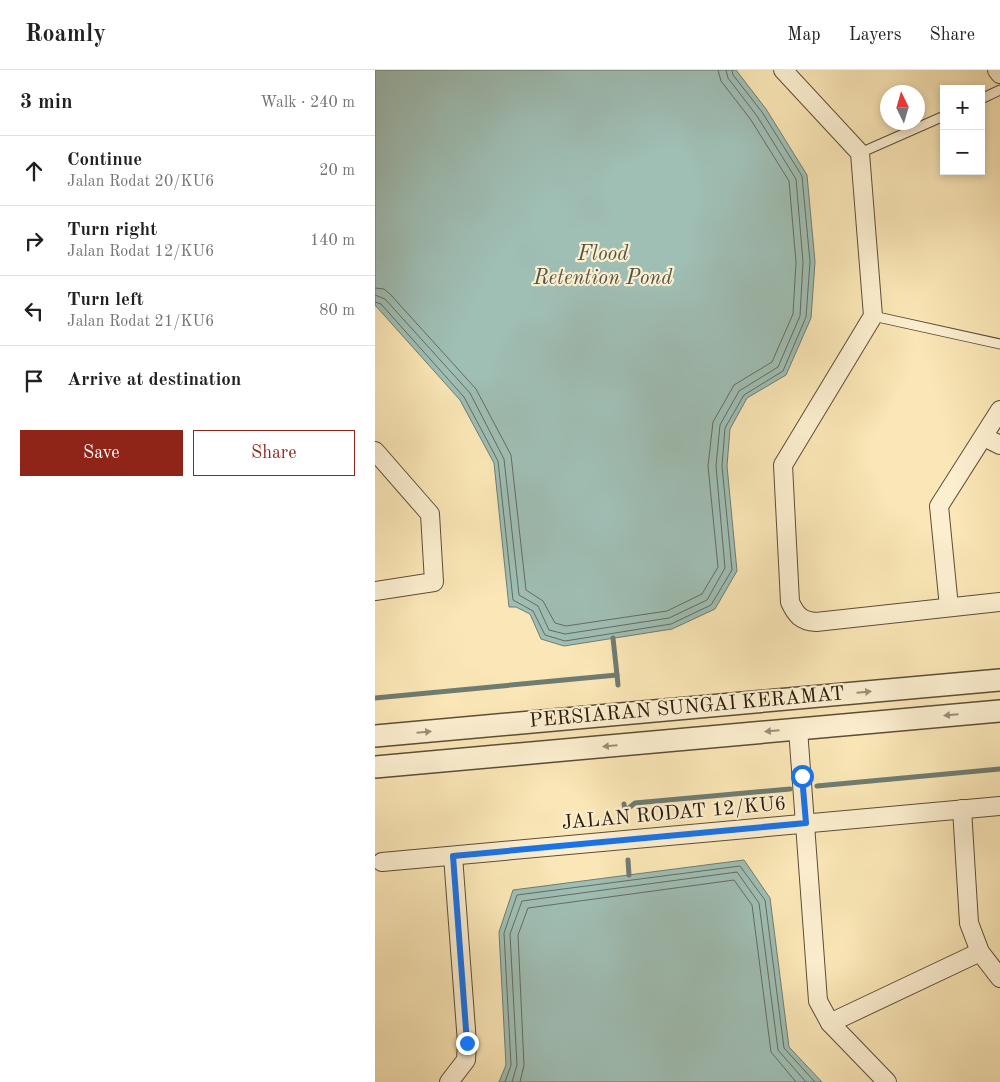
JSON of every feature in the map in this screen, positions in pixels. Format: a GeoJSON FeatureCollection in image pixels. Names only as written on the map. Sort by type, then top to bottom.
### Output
{"type":"FeatureCollection","features":[{"type":"Feature","properties":{"kind":"street"},"geometry":{"type":"LineString","coordinates":[[783,70],[860,153],[873,316],[783,465],[790,602],[795,614],[807,621],[827,622],[1000,602]]}},
{"type":"Feature","properties":{"kind":"street"},"geometry":{"type":"LineString","coordinates":[[997,70],[1000,74]]}},
{"type":"Feature","properties":{"kind":"street"},"geometry":{"type":"LineString","coordinates":[[949,607],[939,506],[1000,410]]}},
{"type":"Feature","properties":{"kind":"street"},"geometry":{"type":"LineString","coordinates":[[984,437],[1000,445]]}},
{"type":"Feature","properties":{"kind":"street"},"geometry":{"type":"LineString","coordinates":[[375,451],[430,514],[434,582],[375,591]]}},
{"type":"Feature","properties":{"kind":"street","name":"PERSIARAN SUNGAI KERAMAT"},"geometry":{"type":"LineString","coordinates":[[375,736],[1000,680]]}},
{"type":"Feature","properties":{"kind":"street","name":"PERSIARAN SUNGAI KERAMAT"},"geometry":{"type":"LineString","coordinates":[[375,767],[1000,711]]}},
{"type":"Feature","properties":{"kind":"street"},"geometry":{"type":"LineString","coordinates":[[799,729],[818,1001],[831,1023],[887,1082]]}},
{"type":"Feature","properties":{"kind":"street","name":"JALAN RODAT 12/KU6"},"geometry":{"type":"LineString","coordinates":[[382,862],[1000,806]]}},
{"type":"Feature","properties":{"kind":"street"},"geometry":{"type":"LineString","coordinates":[[962,809],[969,923],[980,952],[999,976]]}},
{"type":"Feature","properties":{"kind":"street"},"geometry":{"type":"LineString","coordinates":[[449,1082],[466,1060],[467,1043],[453,856]]}},
{"type":"Feature","properties":{"kind":"street"},"geometry":{"type":"LineString","coordinates":[[831,1023],[980,952]]}},
{"type":"Feature","properties":{"kind":"lane"},"geometry":{"type":"LineString","coordinates":[[985,97],[1000,90]]}},
{"type":"Feature","properties":{"kind":"lane"},"geometry":{"type":"LineString","coordinates":[[860,153],[940,118]]}},
{"type":"Feature","properties":{"kind":"lane"},"geometry":{"type":"LineString","coordinates":[[873,316],[1000,344]]}},
{"type":"Feature","properties":{"kind":"water","name":"Flood Retention Pond"},"geometry":{"type":"Polygon","coordinates":[[[375,70],[736,70],[766,109],[807,175],[815,262],[811,318],[786,375],[747,398],[730,429],[727,466],[737,571],[715,609],[672,629],[564,646],[541,639],[530,614],[516,607],[509,607],[494,463],[460,400],[375,305],[375,70]]]}},
{"type":"Feature","properties":{"kind":"water"},"geometry":{"type":"Polygon","coordinates":[[[744,860],[770,898],[789,1047],[822,1082],[499,1082],[506,1065],[499,932],[513,890],[744,860]]]}},
{"type":"Feature","properties":{"kind":"waterway"},"geometry":{"type":"LineString","coordinates":[[375,698],[617,675],[613,638]]}},
{"type":"Feature","properties":{"kind":"waterway"},"geometry":{"type":"LineString","coordinates":[[617,675],[618,685]]}},
{"type":"Feature","properties":{"kind":"waterway"},"geometry":{"type":"LineString","coordinates":[[817,786],[1000,769]]}},
{"type":"Feature","properties":{"kind":"waterway"},"geometry":{"type":"LineString","coordinates":[[624,804],[625,811],[635,803],[790,789]]}},
{"type":"Feature","properties":{"kind":"waterway"},"geometry":{"type":"LineString","coordinates":[[628,860],[629,875]]}},
{"type":"Feature","properties":{"kind":"route"},"geometry":{"type":"LineString","coordinates":[[467,1043],[453,856],[806,823],[802,776]]}}]}
